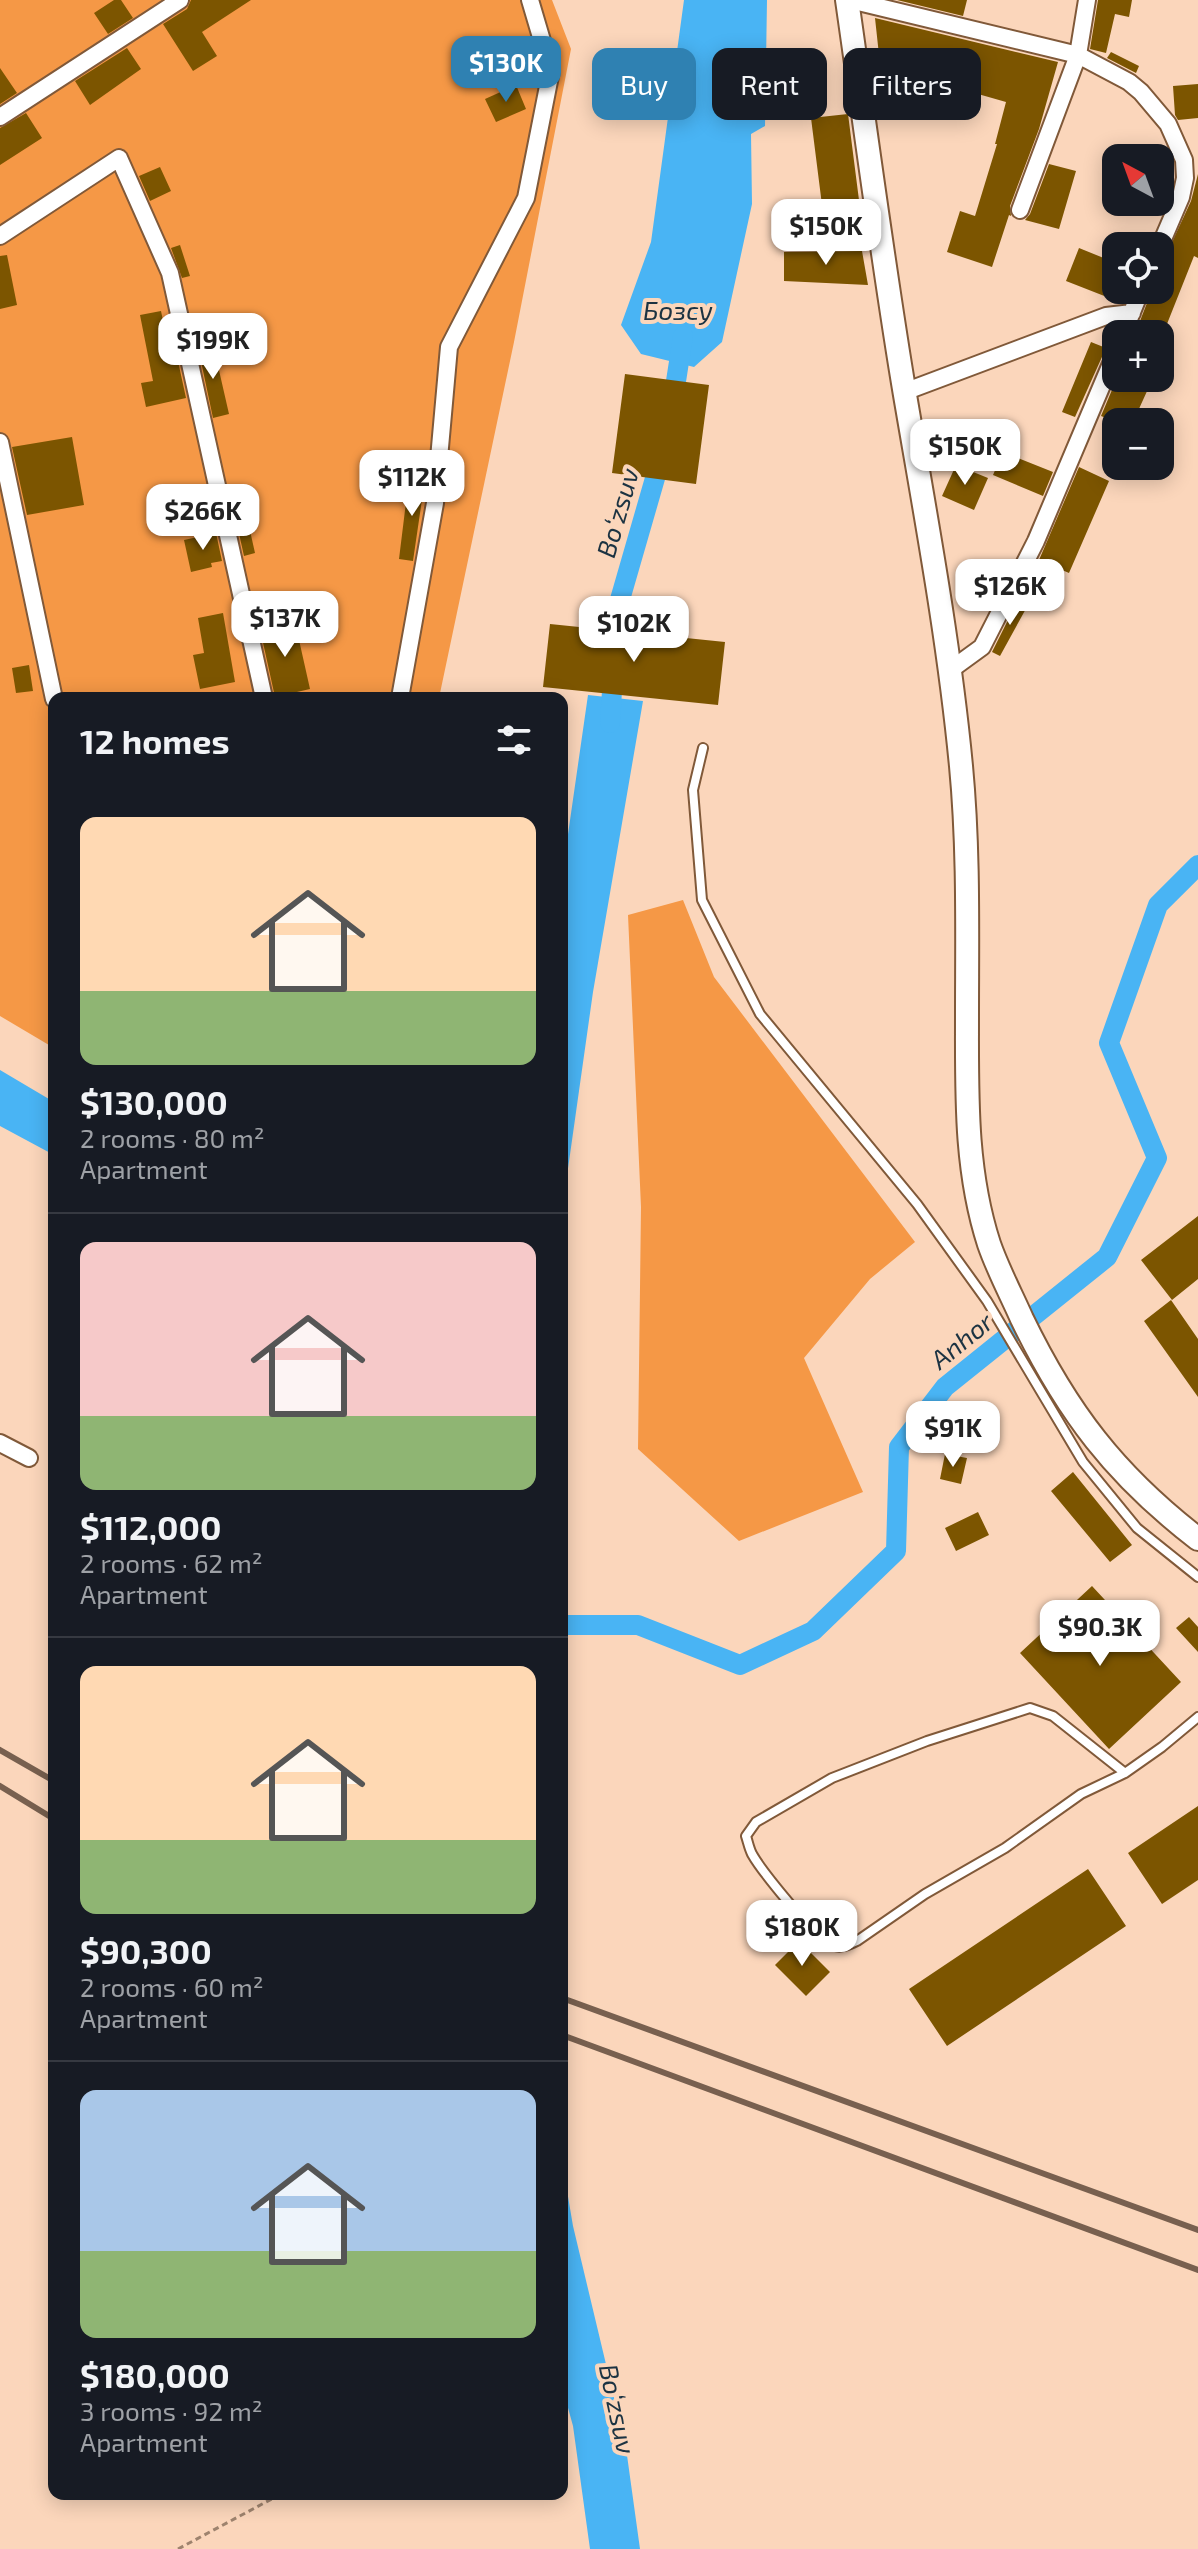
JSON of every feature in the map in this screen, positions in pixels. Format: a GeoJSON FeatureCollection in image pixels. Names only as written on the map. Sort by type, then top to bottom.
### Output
{"type":"FeatureCollection","features":[{"type":"Feature","properties":{"kind":"main road"},"geometry":{"type":"LineString","coordinates":[[849,0],[904,392],[935,566],[961,771],[967,871],[967,1123],[977,1202],[990,1247],[1041,1378],[1125,1476],[1198,1539]]}},
{"type":"Feature","properties":{"kind":"street"},"geometry":{"type":"LineString","coordinates":[[0,117],[180,0]]}},
{"type":"Feature","properties":{"kind":"street"},"geometry":{"type":"LineString","coordinates":[[401,692],[435,503],[449,347],[526,198],[551,71],[530,0]]}},
{"type":"Feature","properties":{"kind":"street"},"geometry":{"type":"LineString","coordinates":[[849,0],[1078,55],[1129,82],[1152,103],[1168,124],[1184,160],[1185,178],[1181,197],[1166,232]]}},
{"type":"Feature","properties":{"kind":"street"},"geometry":{"type":"LineString","coordinates":[[1020,210],[1078,55],[1087,0]]}},
{"type":"Feature","properties":{"kind":"street"},"geometry":{"type":"LineString","coordinates":[[0,236],[119,158],[170,273],[263,692]]}},
{"type":"Feature","properties":{"kind":"street"},"geometry":{"type":"LineString","coordinates":[[1129,320],[1136,304]]}},
{"type":"Feature","properties":{"kind":"street"},"geometry":{"type":"LineString","coordinates":[[904,392],[1106,316],[1132,313]]}},
{"type":"Feature","properties":{"kind":"street"},"geometry":{"type":"LineString","coordinates":[[949,671],[982,647],[1036,541],[1102,385]]}},
{"type":"Feature","properties":{"kind":"street"},"geometry":{"type":"LineString","coordinates":[[0,442],[53,692]]}},
{"type":"Feature","properties":{"kind":"street"},"geometry":{"type":"LineString","coordinates":[[0,1443],[29,1458]]}},
{"type":"Feature","properties":{"kind":"lane"},"geometry":{"type":"LineString","coordinates":[[703,748],[693,790],[702,900],[760,1014],[917,1204],[987,1301],[1041,1378],[1083,1462],[1137,1528],[1198,1577]]}},
{"type":"Feature","properties":{"kind":"lane"},"geometry":{"type":"LineString","coordinates":[[1125,1773],[1053,1716],[1030,1708],[1002,1714],[832,1778],[756,1822],[746,1836],[750,1851],[766,1873],[819,1935],[833,1946],[845,1946],[925,1894],[1005,1848],[1081,1794],[1125,1773],[1198,1717]]}},
{"type":"Feature","properties":{"kind":"path"},"geometry":{"type":"LineString","coordinates":[[178,2549],[270,2500]]}},
{"type":"Feature","properties":{"kind":"shaded area"},"geometry":{"type":"Polygon","coordinates":[[[0,0],[552,0],[571,49],[514,342],[440,692],[48,692],[48,1044],[0,1016],[0,0]]]}},
{"type":"Feature","properties":{"kind":"shaded area"},"geometry":{"type":"Polygon","coordinates":[[[683,900],[714,977],[915,1242],[870,1279],[804,1358],[863,1492],[739,1541],[638,1449],[641,1207],[628,915],[683,900]]]}},
{"type":"Feature","properties":{"kind":"water","name":"Бозсу"},"geometry":{"type":"Polygon","coordinates":[[[684,0],[767,0],[766,48],[712,48],[712,120],[765,120],[765,126],[751,134],[752,204],[722,342],[694,367],[641,354],[621,325],[651,242],[668,120],[696,120],[696,48],[677,48],[684,0]]]}},
{"type":"Feature","properties":{"kind":"water"},"geometry":{"type":"Polygon","coordinates":[[[588,695],[643,701],[593,992],[568,1169],[568,834],[588,695]]]}},
{"type":"Feature","properties":{"kind":"water"},"geometry":{"type":"Polygon","coordinates":[[[0,1070],[48,1098],[48,1152],[0,1126],[0,1070]]]}},
{"type":"Feature","properties":{"kind":"water"},"geometry":{"type":"Polygon","coordinates":[[[568,2196],[626,2448],[640,2549],[590,2549],[568,2408],[568,2196]]]}},
{"type":"Feature","properties":{"kind":"building"},"geometry":{"type":"Polygon","coordinates":[[[114,0],[121,0],[133,18],[108,34],[94,13],[114,0]]]}},
{"type":"Feature","properties":{"kind":"building"},"geometry":{"type":"Polygon","coordinates":[[[191,0],[251,0],[202,32],[217,56],[193,71],[163,24],[187,9],[191,0]]]}},
{"type":"Feature","properties":{"kind":"building"},"geometry":{"type":"Polygon","coordinates":[[[897,0],[967,0],[963,16],[897,0]]]}},
{"type":"Feature","properties":{"kind":"building"},"geometry":{"type":"Polygon","coordinates":[[[1098,0],[1132,0],[1129,17],[1115,14],[1106,53],[1090,49],[1098,0]]]}},
{"type":"Feature","properties":{"kind":"building"},"geometry":{"type":"Polygon","coordinates":[[[875,18],[1058,62],[1039,129],[1010,206],[1011,216],[992,267],[947,252],[960,211],[975,216],[1006,102],[981,95],[981,48],[878,48],[875,18]]]}},
{"type":"Feature","properties":{"kind":"building"},"geometry":{"type":"Polygon","coordinates":[[[127,48],[141,69],[90,105],[75,81],[127,48]]]}},
{"type":"Feature","properties":{"kind":"building"},"geometry":{"type":"Polygon","coordinates":[[[1111,52],[1139,66],[1136,73],[1107,58],[1111,52]]]}},
{"type":"Feature","properties":{"kind":"building"},"geometry":{"type":"Polygon","coordinates":[[[0,68],[17,93],[0,104],[0,68]]]}},
{"type":"Feature","properties":{"kind":"building"},"geometry":{"type":"Polygon","coordinates":[[[1198,84],[1198,118],[1178,120],[1173,86],[1198,84]]]}},
{"type":"Feature","properties":{"kind":"building"},"geometry":{"type":"Polygon","coordinates":[[[516,85],[526,109],[496,122],[485,99],[516,85]]]}},
{"type":"Feature","properties":{"kind":"building"},"geometry":{"type":"Polygon","coordinates":[[[26,113],[42,138],[0,165],[0,128],[26,113]]]}},
{"type":"Feature","properties":{"kind":"building"},"geometry":{"type":"Polygon","coordinates":[[[843,115],[843,120],[849,120],[860,208],[823,213],[811,120],[827,120],[827,116],[843,115]]]}},
{"type":"Feature","properties":{"kind":"building"},"geometry":{"type":"Polygon","coordinates":[[[1049,164],[1076,171],[1059,229],[1025,220],[1049,164]]]}},
{"type":"Feature","properties":{"kind":"building"},"geometry":{"type":"Polygon","coordinates":[[[160,167],[171,191],[150,201],[139,176],[160,167]]]}},
{"type":"Feature","properties":{"kind":"building"},"geometry":{"type":"Polygon","coordinates":[[[1198,174],[1198,258],[1194,256],[1169,320],[1140,320],[1147,304],[1174,304],[1174,238],[1191,201],[1198,174]]]}},
{"type":"Feature","properties":{"kind":"building"},"geometry":{"type":"Polygon","coordinates":[[[180,245],[190,276],[182,278],[171,248],[180,245]]]}},
{"type":"Feature","properties":{"kind":"building"},"geometry":{"type":"Polygon","coordinates":[[[1079,248],[1102,257],[1102,295],[1066,281],[1079,248]]]}},
{"type":"Feature","properties":{"kind":"building"},"geometry":{"type":"Polygon","coordinates":[[[862,251],[868,285],[784,281],[784,252],[862,251]]]}},
{"type":"Feature","properties":{"kind":"building"},"geometry":{"type":"Polygon","coordinates":[[[7,255],[17,305],[0,309],[0,256],[7,255]]]}},
{"type":"Feature","properties":{"kind":"building"},"geometry":{"type":"Polygon","coordinates":[[[161,311],[170,354],[176,352],[186,398],[146,407],[141,383],[153,381],[140,315],[161,311]]]}},
{"type":"Feature","properties":{"kind":"building"},"geometry":{"type":"Polygon","coordinates":[[[1091,342],[1102,346],[1102,357],[1075,417],[1062,412],[1091,342]]]}},
{"type":"Feature","properties":{"kind":"building"},"geometry":{"type":"Polygon","coordinates":[[[213,344],[229,414],[213,418],[198,347],[213,344]]]}},
{"type":"Feature","properties":{"kind":"building"},"geometry":{"type":"Polygon","coordinates":[[[625,374],[709,385],[696,484],[612,473],[625,374]]]}},
{"type":"Feature","properties":{"kind":"building"},"geometry":{"type":"Polygon","coordinates":[[[1111,392],[1147,392],[1139,408],[1104,408],[1111,392]]]}},
{"type":"Feature","properties":{"kind":"building"},"geometry":{"type":"Polygon","coordinates":[[[72,437],[84,505],[27,515],[12,447],[72,437]]]}},
{"type":"Feature","properties":{"kind":"building"},"geometry":{"type":"Polygon","coordinates":[[[1003,452],[1053,472],[1043,496],[993,475],[1003,452]]]}},
{"type":"Feature","properties":{"kind":"building"},"geometry":{"type":"Polygon","coordinates":[[[956,465],[988,478],[974,510],[942,496],[956,465]]]}},
{"type":"Feature","properties":{"kind":"building"},"geometry":{"type":"Polygon","coordinates":[[[1079,467],[1109,481],[1069,573],[1039,560],[1079,467]]]}},
{"type":"Feature","properties":{"kind":"building"},"geometry":{"type":"Polygon","coordinates":[[[409,478],[425,479],[413,561],[399,559],[409,478]]]}},
{"type":"Feature","properties":{"kind":"building"},"geometry":{"type":"Polygon","coordinates":[[[240,486],[255,553],[244,556],[229,488],[240,486]]]}},
{"type":"Feature","properties":{"kind":"building"},"geometry":{"type":"Polygon","coordinates":[[[216,533],[222,561],[191,572],[184,540],[216,533]]]}},
{"type":"Feature","properties":{"kind":"building"},"geometry":{"type":"Polygon","coordinates":[[[1018,600],[1028,605],[1000,656],[992,652],[1018,600]]]}},
{"type":"Feature","properties":{"kind":"building"},"geometry":{"type":"Polygon","coordinates":[[[223,613],[235,682],[200,689],[193,655],[204,653],[198,618],[223,613]]]}},
{"type":"Feature","properties":{"kind":"building"},"geometry":{"type":"Polygon","coordinates":[[[295,622],[310,689],[274,692],[260,629],[295,622]]]}},
{"type":"Feature","properties":{"kind":"building"},"geometry":{"type":"Polygon","coordinates":[[[550,624],[725,642],[718,705],[543,687],[550,624]]]}},
{"type":"Feature","properties":{"kind":"building"},"geometry":{"type":"Polygon","coordinates":[[[29,665],[33,691],[16,693],[12,668],[29,665]]]}},
{"type":"Feature","properties":{"kind":"building"},"geometry":{"type":"Polygon","coordinates":[[[1198,1216],[1198,1279],[1172,1300],[1141,1260],[1198,1216]]]}},
{"type":"Feature","properties":{"kind":"building"},"geometry":{"type":"Polygon","coordinates":[[[1171,1300],[1198,1339],[1198,1397],[1144,1321],[1171,1300]]]}},
{"type":"Feature","properties":{"kind":"building"},"geometry":{"type":"Polygon","coordinates":[[[945,1454],[967,1458],[961,1484],[940,1479],[945,1454]]]}},
{"type":"Feature","properties":{"kind":"building"},"geometry":{"type":"Polygon","coordinates":[[[1073,1472],[1132,1545],[1110,1562],[1051,1491],[1073,1472]]]}},
{"type":"Feature","properties":{"kind":"building"},"geometry":{"type":"Polygon","coordinates":[[[978,1512],[989,1535],[956,1551],[945,1528],[978,1512]]]}},
{"type":"Feature","properties":{"kind":"building"},"geometry":{"type":"Polygon","coordinates":[[[1092,1586],[1181,1682],[1109,1749],[1020,1653],[1092,1586]]]}},
{"type":"Feature","properties":{"kind":"building"},"geometry":{"type":"Polygon","coordinates":[[[1189,1617],[1198,1627],[1198,1652],[1176,1628],[1189,1617]]]}},
{"type":"Feature","properties":{"kind":"building"},"geometry":{"type":"Polygon","coordinates":[[[1198,1806],[1198,1880],[1162,1904],[1128,1853],[1198,1806]]]}},
{"type":"Feature","properties":{"kind":"building"},"geometry":{"type":"Polygon","coordinates":[[[1088,1869],[1126,1926],[947,2046],[909,1989],[1088,1869]]]}},
{"type":"Feature","properties":{"kind":"building"},"geometry":{"type":"Polygon","coordinates":[[[799,1941],[830,1972],[806,1996],[775,1965],[799,1941]]]}},
{"type":"Feature","properties":{"kind":"waterway","name":"Boʻzsuv"},"geometry":{"type":"LineString","coordinates":[[672,407],[683,336]]}},
{"type":"Feature","properties":{"kind":"waterway","name":"Boʻzsuv"},"geometry":{"type":"LineString","coordinates":[[610,723],[617,610],[662,454]]}},
{"type":"Feature","properties":{"kind":"waterway","name":"Anhor"},"geometry":{"type":"LineString","coordinates":[[568,1625],[638,1625],[740,1665],[813,1631],[896,1551],[899,1447],[945,1387],[1107,1257],[1157,1158],[1109,1043],[1158,905],[1198,865]]}},
{"type":"Feature","properties":{"kind":"railway"},"geometry":{"type":"LineString","coordinates":[[0,1750],[48,1778]]}},
{"type":"Feature","properties":{"kind":"railway"},"geometry":{"type":"LineString","coordinates":[[0,1786],[48,1815]]}},
{"type":"Feature","properties":{"kind":"railway"},"geometry":{"type":"LineString","coordinates":[[568,2000],[1198,2230]]}},
{"type":"Feature","properties":{"kind":"railway"},"geometry":{"type":"LineString","coordinates":[[568,2037],[1198,2270]]}}]}
